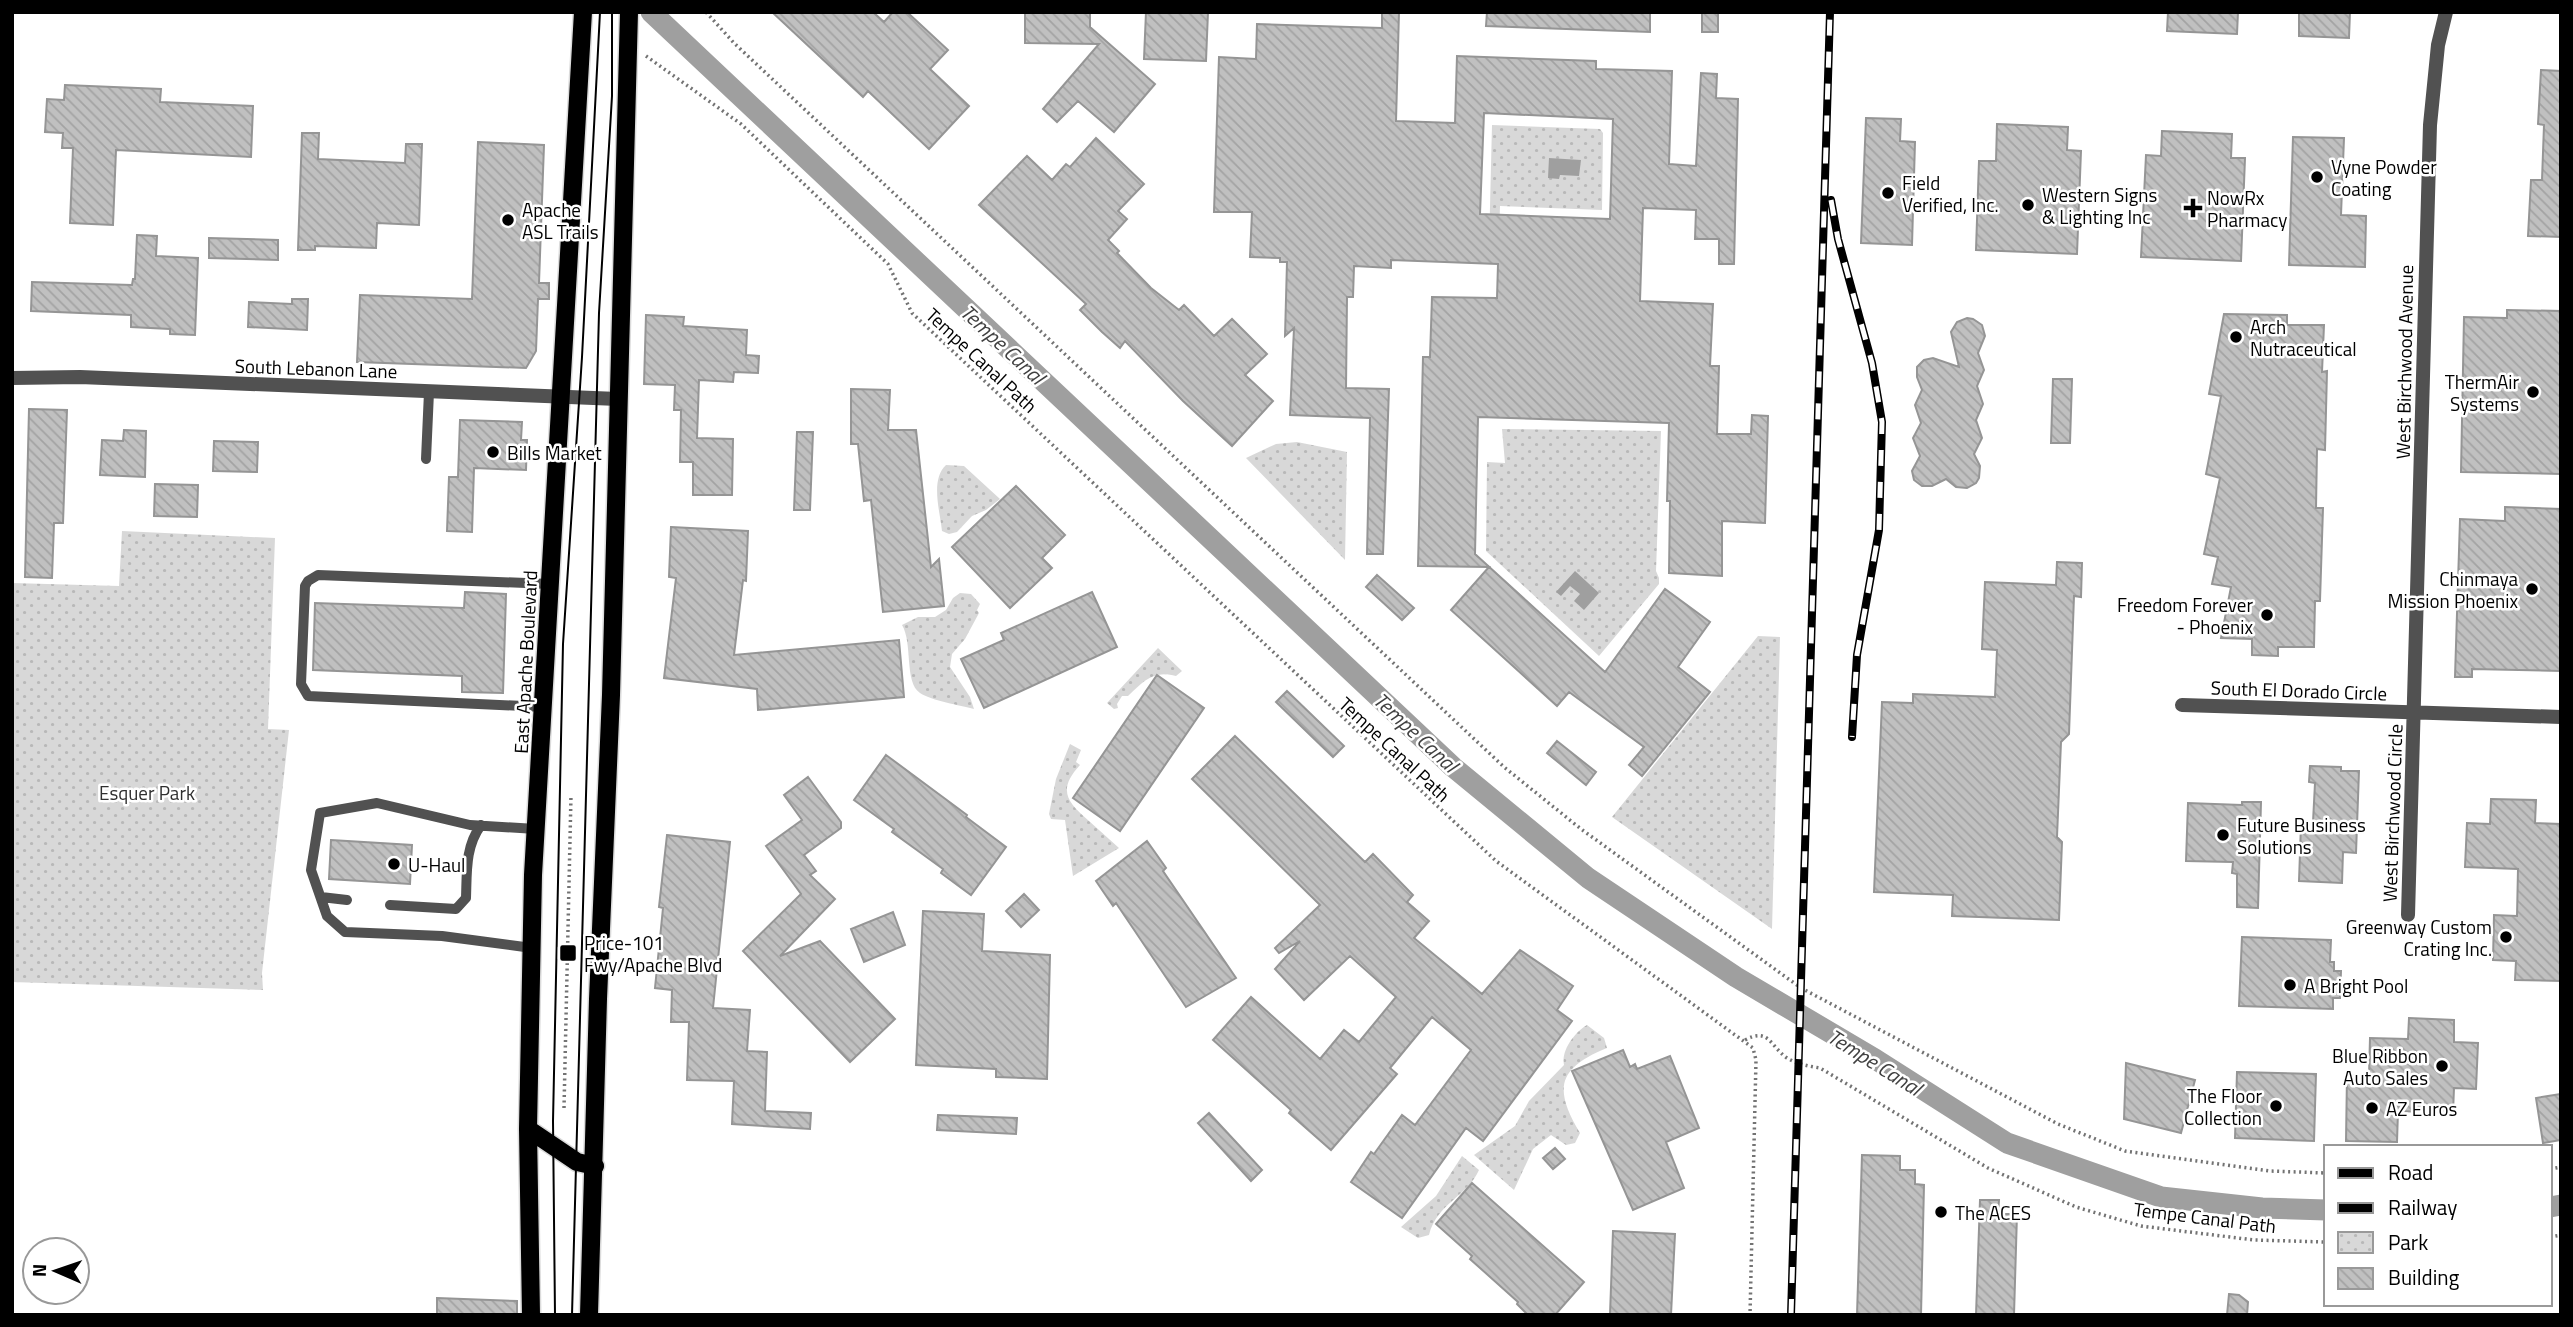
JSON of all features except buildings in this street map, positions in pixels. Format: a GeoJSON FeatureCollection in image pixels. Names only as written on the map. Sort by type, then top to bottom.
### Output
{"type":"FeatureCollection","features":[{"type":"Feature","properties":{"kind":"main road","name":"East Apache Boulevard"},"geometry":{"type":"LineString","coordinates":[[531,1315],[528,1129],[531,948],[583,12]]}},
{"type":"Feature","properties":{"kind":"main road"},"geometry":{"type":"LineString","coordinates":[[589,1315],[598,999],[611,695],[629,17]]}},
{"type":"Feature","properties":{"kind":"main road"},"geometry":{"type":"LineString","coordinates":[[528,1129],[577,1162],[595,1166]]}},
{"type":"Feature","properties":{"kind":"street","name":"West Birchwood Avenue"},"geometry":{"type":"LineString","coordinates":[[2415,713],[2430,125],[2438,45],[2446,12]]}},
{"type":"Feature","properties":{"kind":"street","name":"South Lebanon Lane"},"geometry":{"type":"LineString","coordinates":[[12,378],[80,377],[618,399]]}},
{"type":"Feature","properties":{"kind":"street","name":"South El Dorado Circle"},"geometry":{"type":"LineString","coordinates":[[2182,705],[2561,717]]}},
{"type":"Feature","properties":{"kind":"street","name":"West Birchwood Circle"},"geometry":{"type":"LineString","coordinates":[[2408,915],[2415,713]]}},
{"type":"Feature","properties":{"kind":"lane"},"geometry":{"type":"LineString","coordinates":[[426,459],[429,392]]}},
{"type":"Feature","properties":{"kind":"lane"},"geometry":{"type":"LineString","coordinates":[[544,707],[308,696],[301,684],[305,586],[318,575],[550,584]]}},
{"type":"Feature","properties":{"kind":"lane"},"geometry":{"type":"LineString","coordinates":[[531,948],[442,936],[345,932],[327,916],[311,870],[320,813],[377,803],[481,825],[536,829]]}},
{"type":"Feature","properties":{"kind":"lane"},"geometry":{"type":"LineString","coordinates":[[390,905],[456,909],[467,898],[468,858],[472,838],[481,825]]}},
{"type":"Feature","properties":{"kind":"lane"},"geometry":{"type":"LineString","coordinates":[[320,897],[346,900]]}},
{"type":"Feature","properties":{"kind":"path"},"geometry":{"type":"LineString","coordinates":[[706,12],[734,43],[1504,767],[1591,836],[1801,988],[2058,1124],[2125,1151],[2270,1171],[2324,1172]]}},
{"type":"Feature","properties":{"kind":"path","name":"Tempe Canal Path"},"geometry":{"type":"LineString","coordinates":[[628,42],[741,124],[888,264],[912,313],[1496,861],[1745,1040],[1762,1035],[1798,1064],[1820,1068],[1988,1168],[2076,1207],[2141,1226],[2254,1240],[2324,1242]]}},
{"type":"Feature","properties":{"kind":"path"},"geometry":{"type":"LineString","coordinates":[[565,1108],[571,795]]}},
{"type":"Feature","properties":{"kind":"path"},"geometry":{"type":"LineString","coordinates":[[1745,1040],[1753,1048],[1756,1060],[1750,1315]]}},
{"type":"Feature","properties":{"kind":"green space"},"geometry":{"type":"Polygon","coordinates":[[[1492,125],[1600,129],[1603,133],[1602,210],[1500,206],[1499,235],[1489,247],[1492,125]]]}},
{"type":"Feature","properties":{"kind":"green space"},"geometry":{"type":"Polygon","coordinates":[[[1502,429],[1661,431],[1656,571],[1659,584],[1599,656],[1486,551],[1487,462],[1505,463],[1502,429]]]}},
{"type":"Feature","properties":{"kind":"green space"},"geometry":{"type":"Polygon","coordinates":[[[1297,442],[1347,452],[1345,560],[1246,458],[1276,444],[1297,442]]]}},
{"type":"Feature","properties":{"kind":"green space"},"geometry":{"type":"Polygon","coordinates":[[[946,465],[964,466],[1000,499],[986,510],[972,516],[957,532],[949,534],[942,531],[937,496],[938,479],[946,465]]]}},
{"type":"Feature","properties":{"kind":"green space","name":"Esquer Park"},"geometry":{"type":"Polygon","coordinates":[[[122,531],[275,538],[268,729],[289,730],[262,973],[263,990],[12,982],[12,583],[119,586],[122,531]]]}},
{"type":"Feature","properties":{"kind":"green space"},"geometry":{"type":"Polygon","coordinates":[[[960,593],[971,594],[980,604],[977,610],[979,613],[965,639],[952,654],[950,667],[970,697],[974,709],[932,698],[915,688],[902,625],[918,617],[935,617],[946,610],[953,598],[960,593]]]}},
{"type":"Feature","properties":{"kind":"green space"},"geometry":{"type":"Polygon","coordinates":[[[1758,636],[1780,637],[1772,929],[1612,817],[1758,636]]]}},
{"type":"Feature","properties":{"kind":"green space"},"geometry":{"type":"Polygon","coordinates":[[[1158,648],[1182,671],[1176,676],[1161,674],[1149,678],[1128,696],[1122,696],[1117,704],[1118,708],[1114,709],[1107,703],[1158,648]]]}},
{"type":"Feature","properties":{"kind":"green space"},"geometry":{"type":"Polygon","coordinates":[[[1070,744],[1081,750],[1076,762],[1080,765],[1067,789],[1070,802],[1119,848],[1073,876],[1065,820],[1051,819],[1049,814],[1056,779],[1070,744]]]}},
{"type":"Feature","properties":{"kind":"green space"},"geometry":{"type":"Polygon","coordinates":[[[1587,1025],[1604,1038],[1607,1048],[1578,1063],[1565,1081],[1566,1104],[1580,1133],[1575,1143],[1566,1145],[1551,1135],[1533,1149],[1514,1190],[1474,1155],[1515,1126],[1529,1101],[1564,1065],[1570,1042],[1587,1025]]]}},
{"type":"Feature","properties":{"kind":"green space"},"geometry":{"type":"Polygon","coordinates":[[[1462,1156],[1479,1170],[1467,1187],[1438,1215],[1429,1235],[1418,1238],[1401,1227],[1436,1196],[1462,1156]]]}},
{"type":"Feature","properties":{"kind":"shaded area"},"geometry":{"type":"Polygon","coordinates":[[[1549,158],[1581,160],[1579,176],[1560,175],[1559,179],[1548,178],[1549,158]]]}},
{"type":"Feature","properties":{"kind":"shaded area"},"geometry":{"type":"Polygon","coordinates":[[[1575,571],[1599,593],[1584,610],[1574,601],[1580,594],[1570,586],[1561,596],[1556,592],[1575,571]]]}},
{"type":"Feature","properties":{"kind":"waterway","name":"Tempe Canal"},"geometry":{"type":"LineString","coordinates":[[651,12],[1453,767],[1588,878],[1736,977],[1875,1059],[2007,1143],[2161,1197],[2262,1208],[2324,1210]]}},
{"type":"Feature","properties":{"kind":"waterway","name":"Tempe Canal"},"geometry":{"type":"LineString","coordinates":[[2552,1207],[2561,1205]]}},
{"type":"Feature","properties":{"kind":"tram line"},"geometry":{"type":"LineString","coordinates":[[555,1315],[553,1121],[563,644],[582,357],[600,12]]}},
{"type":"Feature","properties":{"kind":"tram line"},"geometry":{"type":"LineString","coordinates":[[572,1315],[599,313],[612,96],[612,12]]}},
{"type":"Feature","properties":{"kind":"railway"},"geometry":{"type":"LineString","coordinates":[[1791,1315],[1830,12]]}},
{"type":"Feature","properties":{"kind":"railway"},"geometry":{"type":"LineString","coordinates":[[1831,200],[1838,239],[1872,363],[1882,422],[1879,530],[1857,655],[1852,737]]}},
{"type":"Feature","properties":{"kind":"place","name":"Vyne Powder Coating"},"geometry":{"type":"Point","coordinates":[2317,177]}},
{"type":"Feature","properties":{"kind":"place","name":"Field Verified, Inc."},"geometry":{"type":"Point","coordinates":[1888,193]}},
{"type":"Feature","properties":{"kind":"place","name":"Western Signs & Lighting Inc"},"geometry":{"type":"Point","coordinates":[2028,205]}},
{"type":"Feature","properties":{"kind":"place","name":"NowRx Pharmacy"},"geometry":{"type":"Point","coordinates":[2193,208]}},
{"type":"Feature","properties":{"kind":"place","name":"Apache ASL Trails"},"geometry":{"type":"Point","coordinates":[508,220]}},
{"type":"Feature","properties":{"kind":"place","name":"Arch Nutraceutical"},"geometry":{"type":"Point","coordinates":[2236,337]}},
{"type":"Feature","properties":{"kind":"place","name":"ThermAir Systems"},"geometry":{"type":"Point","coordinates":[2533,392]}},
{"type":"Feature","properties":{"kind":"place","name":"Bills Market"},"geometry":{"type":"Point","coordinates":[493,452]}},
{"type":"Feature","properties":{"kind":"place","name":"Chinmaya Mission Phoenix"},"geometry":{"type":"Point","coordinates":[2532,589]}},
{"type":"Feature","properties":{"kind":"place","name":"Freedom Forever - Phoenix"},"geometry":{"type":"Point","coordinates":[2267,615]}},
{"type":"Feature","properties":{"kind":"place","name":"Future Business Solutions"},"geometry":{"type":"Point","coordinates":[2223,835]}},
{"type":"Feature","properties":{"kind":"place","name":"U-Haul"},"geometry":{"type":"Point","coordinates":[394,864]}},
{"type":"Feature","properties":{"kind":"place","name":"Greenway Custom Crating Inc."},"geometry":{"type":"Point","coordinates":[2506,937]}},
{"type":"Feature","properties":{"kind":"place","name":"Price-101 Fwy/Apache Blvd"},"geometry":{"type":"Point","coordinates":[568,953]}},
{"type":"Feature","properties":{"kind":"place","name":"A Bright Pool"},"geometry":{"type":"Point","coordinates":[2290,985]}},
{"type":"Feature","properties":{"kind":"place","name":"Blue Ribbon Auto Sales"},"geometry":{"type":"Point","coordinates":[2442,1066]}},
{"type":"Feature","properties":{"kind":"place","name":"The Floor Collection"},"geometry":{"type":"Point","coordinates":[2276,1106]}},
{"type":"Feature","properties":{"kind":"place","name":"AZ Euros"},"geometry":{"type":"Point","coordinates":[2372,1108]}},
{"type":"Feature","properties":{"kind":"place","name":"The ACES"},"geometry":{"type":"Point","coordinates":[1941,1212]}}]}
